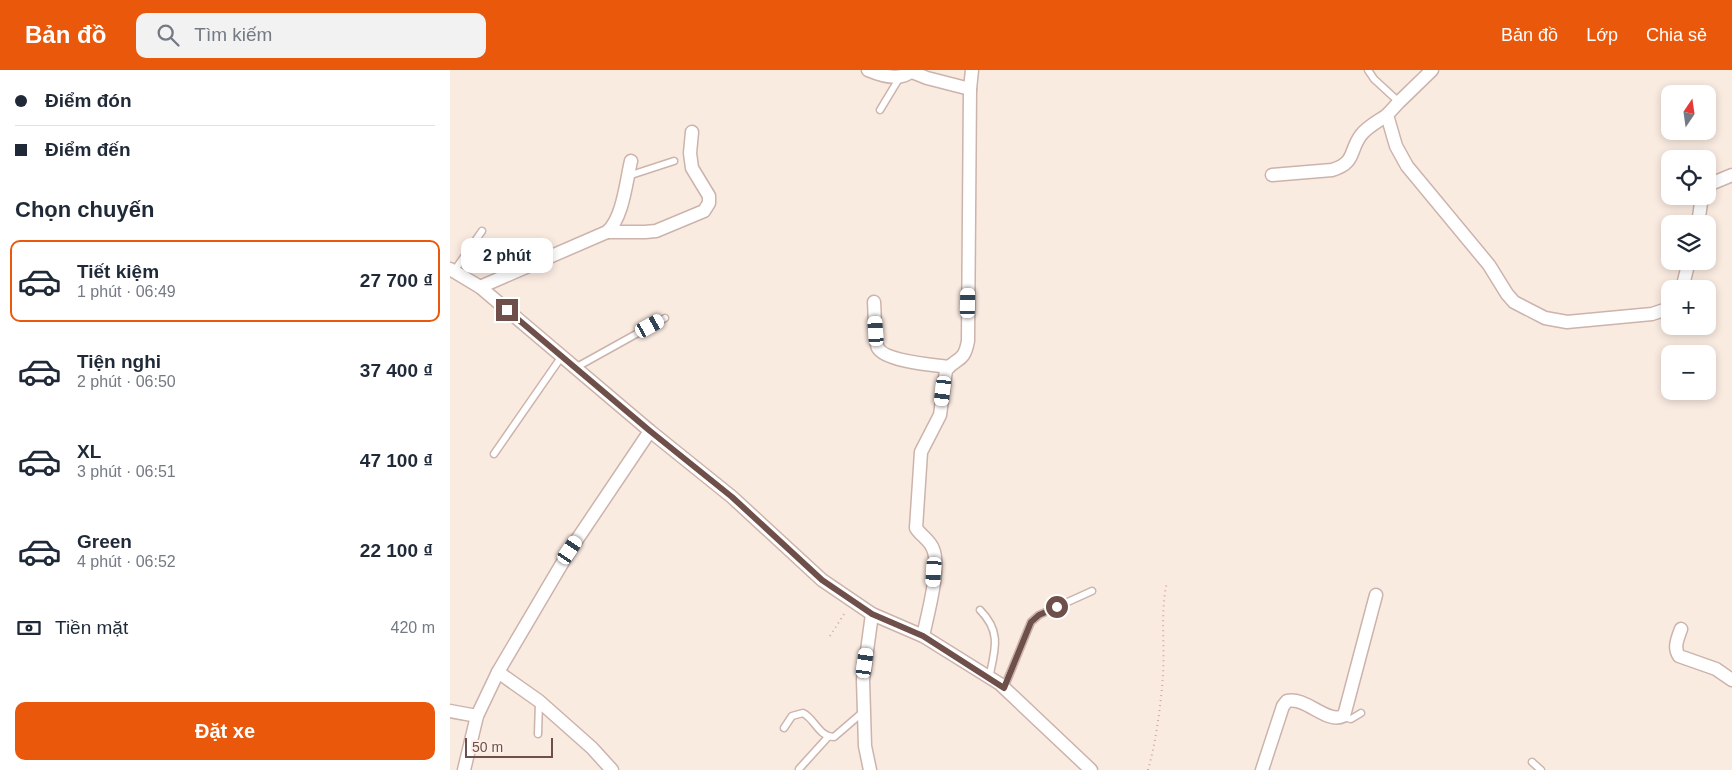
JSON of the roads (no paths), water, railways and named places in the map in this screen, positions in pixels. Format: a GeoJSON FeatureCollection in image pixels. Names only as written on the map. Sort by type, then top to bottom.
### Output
{"type":"FeatureCollection","features":[{"type":"Feature","properties":{"kind":"street"},"geometry":{"type":"LineString","coordinates":[[868,70],[879,74],[908,73],[970,89]]}},
{"type":"Feature","properties":{"kind":"street"},"geometry":{"type":"LineString","coordinates":[[923,636],[931,600],[935,557],[931,544],[916,528],[919,460],[923,446],[940,415],[945,374],[948,367],[962,357],[968,342],[970,89],[972,70]]}},
{"type":"Feature","properties":{"kind":"street"},"geometry":{"type":"LineString","coordinates":[[1272,175],[1341,168],[1350,160],[1364,132],[1387,115],[1432,70]]}},
{"type":"Feature","properties":{"kind":"street"},"geometry":{"type":"LineString","coordinates":[[1387,115],[1396,146],[1407,166],[1489,266],[1514,302],[1545,318],[1567,322],[1652,314],[1661,311]]}},
{"type":"Feature","properties":{"kind":"street"},"geometry":{"type":"LineString","coordinates":[[480,287],[607,232],[645,232],[656,230],[704,210],[709,202],[709,196],[692,168],[690,153],[692,132]]}},
{"type":"Feature","properties":{"kind":"street"},"geometry":{"type":"LineString","coordinates":[[607,232],[616,221],[631,162]]}},
{"type":"Feature","properties":{"kind":"street"},"geometry":{"type":"LineString","coordinates":[[1716,182],[1732,175]]}},
{"type":"Feature","properties":{"kind":"street"},"geometry":{"type":"LineString","coordinates":[[452,270],[480,287],[650,431],[732,497],[822,580],[872,614],[923,636],[1004,688],[1091,770]]}},
{"type":"Feature","properties":{"kind":"street"},"geometry":{"type":"LineString","coordinates":[[874,302],[877,345],[881,352],[893,358],[948,367]]}},
{"type":"Feature","properties":{"kind":"street"},"geometry":{"type":"LineString","coordinates":[[464,770],[477,716],[498,672],[570,550],[650,431]]}},
{"type":"Feature","properties":{"kind":"street"},"geometry":{"type":"LineString","coordinates":[[1262,770],[1283,706],[1287,701],[1296,700],[1334,718],[1341,717],[1345,712],[1376,596]]}},
{"type":"Feature","properties":{"kind":"street"},"geometry":{"type":"LineString","coordinates":[[870,770],[863,712],[863,680],[872,614]]}},
{"type":"Feature","properties":{"kind":"street"},"geometry":{"type":"LineString","coordinates":[[1681,629],[1676,645],[1676,651],[1679,656],[1716,669],[1732,680]]}},
{"type":"Feature","properties":{"kind":"street"},"geometry":{"type":"LineString","coordinates":[[498,672],[539,701],[592,748],[612,770]]}},
{"type":"Feature","properties":{"kind":"street"},"geometry":{"type":"LineString","coordinates":[[450,712],[477,716]]}},
{"type":"Feature","properties":{"kind":"lane"},"geometry":{"type":"LineString","coordinates":[[1368,70],[1374,79],[1399,102]]}},
{"type":"Feature","properties":{"kind":"lane"},"geometry":{"type":"LineString","coordinates":[[880,110],[908,73]]}},
{"type":"Feature","properties":{"kind":"lane"},"geometry":{"type":"LineString","coordinates":[[627,176],[674,161]]}},
{"type":"Feature","properties":{"kind":"lane"},"geometry":{"type":"LineString","coordinates":[[452,270],[482,231]]}},
{"type":"Feature","properties":{"kind":"lane"},"geometry":{"type":"LineString","coordinates":[[575,368],[665,318]]}},
{"type":"Feature","properties":{"kind":"lane"},"geometry":{"type":"LineString","coordinates":[[494,454],[562,356]]}},
{"type":"Feature","properties":{"kind":"lane"},"geometry":{"type":"LineString","coordinates":[[1004,688],[1031,622],[1039,615],[1092,592]]}},
{"type":"Feature","properties":{"kind":"lane"},"geometry":{"type":"LineString","coordinates":[[980,610],[989,619],[995,636],[989,678]]}},
{"type":"Feature","properties":{"kind":"lane"},"geometry":{"type":"LineString","coordinates":[[538,734],[539,701]]}},
{"type":"Feature","properties":{"kind":"lane"},"geometry":{"type":"LineString","coordinates":[[784,728],[792,716],[803,713],[809,717],[823,734],[828,737],[836,736],[863,712]]}},
{"type":"Feature","properties":{"kind":"lane"},"geometry":{"type":"LineString","coordinates":[[1341,717],[1351,719],[1361,713]]}},
{"type":"Feature","properties":{"kind":"lane"},"geometry":{"type":"LineString","coordinates":[[799,769],[828,737]]}},
{"type":"Feature","properties":{"kind":"lane"},"geometry":{"type":"LineString","coordinates":[[1532,762],[1541,770]]}}]}
